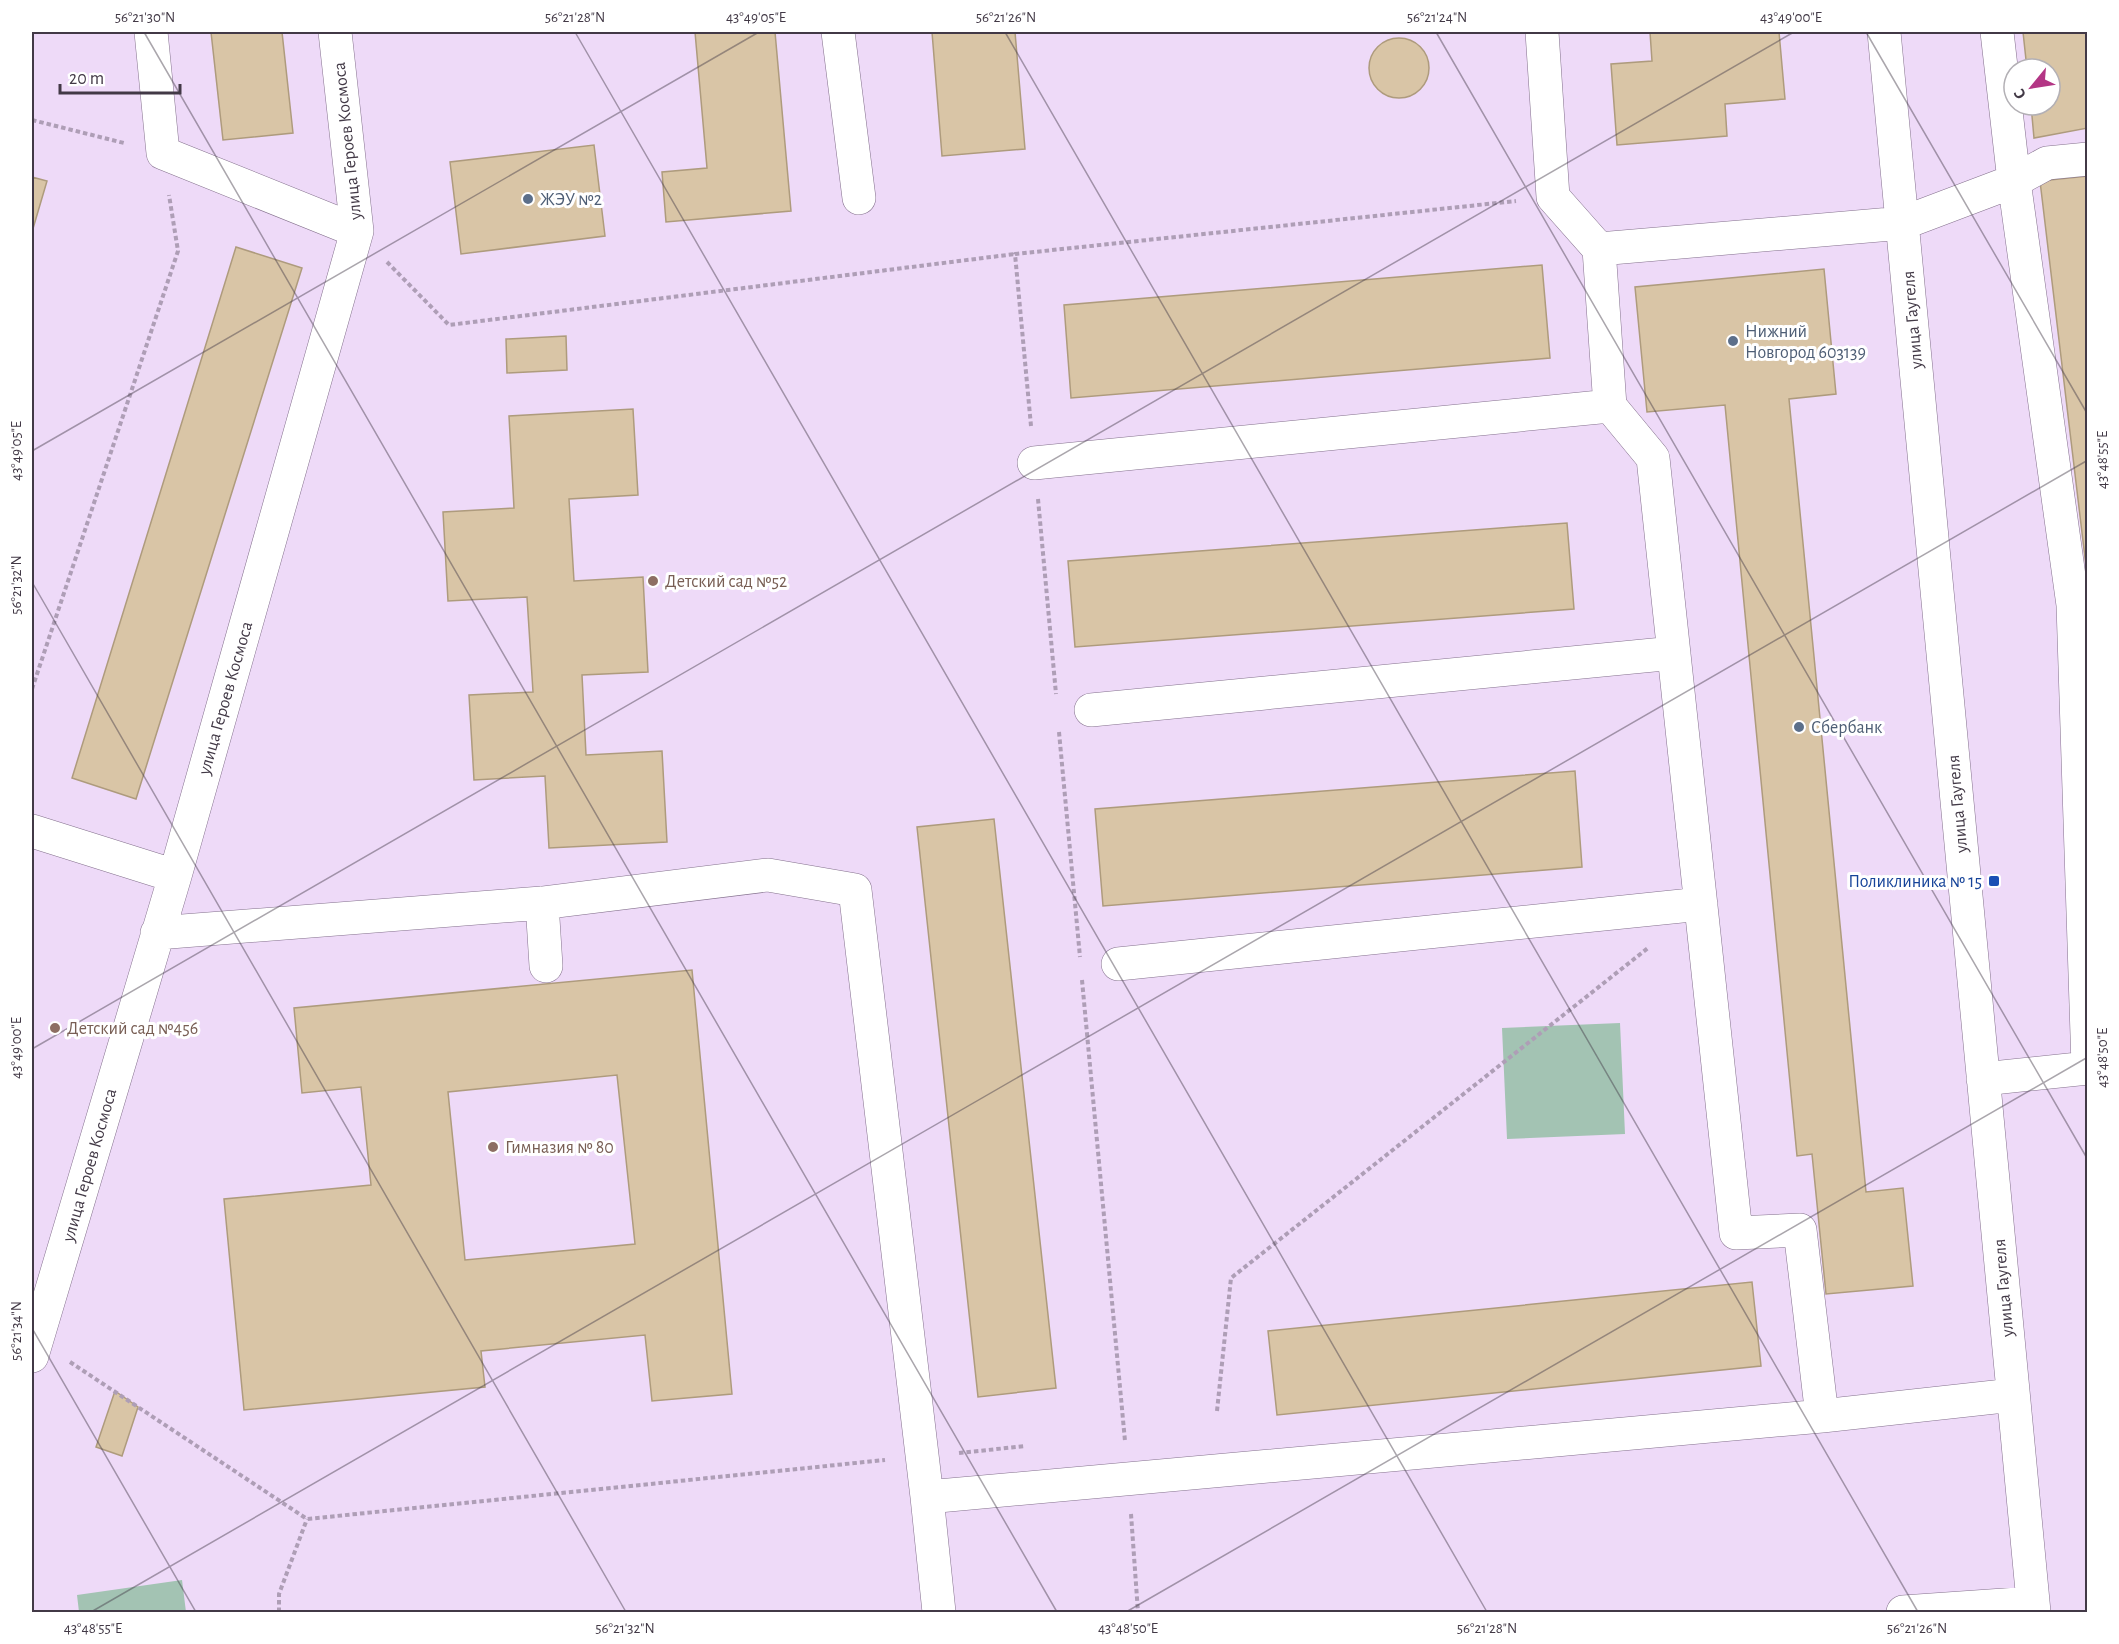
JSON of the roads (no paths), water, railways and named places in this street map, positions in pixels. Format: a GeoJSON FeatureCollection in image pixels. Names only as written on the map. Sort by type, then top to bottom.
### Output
{"type":"FeatureCollection","features":[{"type":"Feature","properties":{"kind":"street"},"geometry":{"type":"LineString","coordinates":[[151,32],[163,153],[357,231]]}},
{"type":"Feature","properties":{"kind":"street","name":"улица Героев Космоса"},"geometry":{"type":"LineString","coordinates":[[34,1348],[175,876],[357,231],[335,32]]}},
{"type":"Feature","properties":{"kind":"street"},"geometry":{"type":"LineString","coordinates":[[838,32],[859,198]]}},
{"type":"Feature","properties":{"kind":"street"},"geometry":{"type":"LineString","coordinates":[[1542,32],[1553,197],[1599,249],[1610,406],[1653,458],[1736,1233],[1800,1230],[1822,1416]]}},
{"type":"Feature","properties":{"kind":"street","name":"улица Гаугеля"},"geometry":{"type":"LineString","coordinates":[[1884,32],[2033,1608]]}},
{"type":"Feature","properties":{"kind":"street"},"geometry":{"type":"LineString","coordinates":[[1983,1078],[2088,1067],[2073,605],[2014,181],[1997,32]]}},
{"type":"Feature","properties":{"kind":"street"},"geometry":{"type":"LineString","coordinates":[[1599,249],[1903,223],[2014,181],[2047,163],[2088,159]]}},
{"type":"Feature","properties":{"kind":"street"},"geometry":{"type":"LineString","coordinates":[[1034,463],[1610,406]]}},
{"type":"Feature","properties":{"kind":"street"},"geometry":{"type":"LineString","coordinates":[[1091,710],[1674,653]]}},
{"type":"Feature","properties":{"kind":"street"},"geometry":{"type":"LineString","coordinates":[[32,831],[175,876]]}},
{"type":"Feature","properties":{"kind":"street"},"geometry":{"type":"LineString","coordinates":[[157,933],[542,903],[768,875],[855,890],[939,1612]]}},
{"type":"Feature","properties":{"kind":"street"},"geometry":{"type":"LineString","coordinates":[[542,903],[546,966]]}},
{"type":"Feature","properties":{"kind":"street"},"geometry":{"type":"LineString","coordinates":[[1118,964],[1701,904]]}},
{"type":"Feature","properties":{"kind":"street"},"geometry":{"type":"LineString","coordinates":[[927,1497],[1822,1416],[2013,1395]]}},
{"type":"Feature","properties":{"kind":"street"},"geometry":{"type":"LineString","coordinates":[[1903,1612],[2033,1608]]}},
{"type":"Feature","properties":{"kind":"place","name":"ЖЭУ №2"},"geometry":{"type":"Point","coordinates":[528,199]}},
{"type":"Feature","properties":{"kind":"place","name":"Нижний Новгород 603139"},"geometry":{"type":"Point","coordinates":[1733,341]}},
{"type":"Feature","properties":{"kind":"place","name":"Детский сад №52"},"geometry":{"type":"Point","coordinates":[653,581]}},
{"type":"Feature","properties":{"kind":"place","name":"Сбербанк"},"geometry":{"type":"Point","coordinates":[1799,727]}},
{"type":"Feature","properties":{"kind":"place","name":"Поликлиника № 15"},"geometry":{"type":"Point","coordinates":[1994,881]}},
{"type":"Feature","properties":{"kind":"place","name":"Детский сад №456"},"geometry":{"type":"Point","coordinates":[55,1028]}},
{"type":"Feature","properties":{"kind":"place","name":"Гимназия № 80"},"geometry":{"type":"Point","coordinates":[493,1147]}}]}
